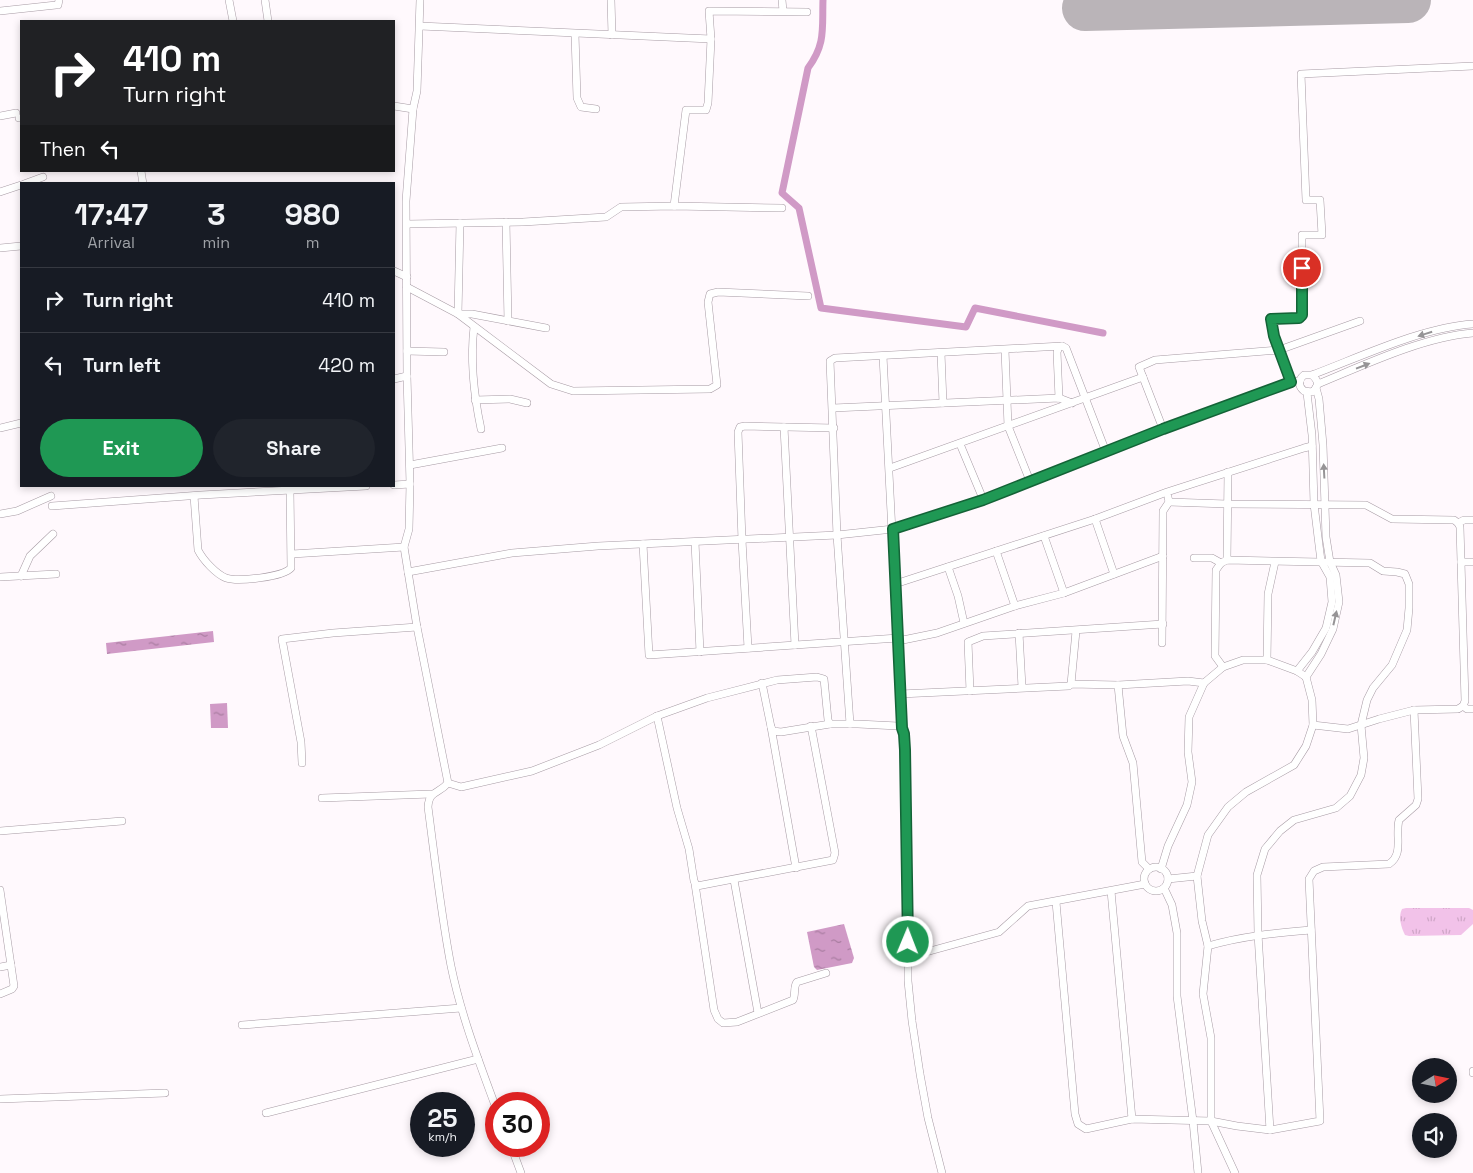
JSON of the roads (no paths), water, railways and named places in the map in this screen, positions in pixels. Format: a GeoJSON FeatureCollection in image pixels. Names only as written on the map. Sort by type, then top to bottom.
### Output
{"type":"FeatureCollection","features":[{"type":"Feature","properties":{"kind":"street"},"geometry":{"type":"LineString","coordinates":[[0,11],[56,6],[59,0]]}},
{"type":"Feature","properties":{"kind":"street"},"geometry":{"type":"LineString","coordinates":[[229,0],[233,20]]}},
{"type":"Feature","properties":{"kind":"street"},"geometry":{"type":"LineString","coordinates":[[265,0],[268,20]]}},
{"type":"Feature","properties":{"kind":"street"},"geometry":{"type":"LineString","coordinates":[[322,798],[431,794],[445,788],[448,783],[417,627],[404,547],[408,529],[410,484],[407,376],[407,224],[409,157],[413,109],[418,91],[420,0]]}},
{"type":"Feature","properties":{"kind":"street"},"geometry":{"type":"LineString","coordinates":[[611,0],[612,35]]}},
{"type":"Feature","properties":{"kind":"street"},"geometry":{"type":"LineString","coordinates":[[729,0],[729,10]]}},
{"type":"Feature","properties":{"kind":"street"},"geometry":{"type":"LineString","coordinates":[[782,0],[783,11]]}},
{"type":"Feature","properties":{"kind":"street"},"geometry":{"type":"LineString","coordinates":[[674,206],[686,110],[706,110],[708,103],[711,39],[709,10],[807,12]]}},
{"type":"Feature","properties":{"kind":"street"},"geometry":{"type":"LineString","coordinates":[[420,26],[711,39]]}},
{"type":"Feature","properties":{"kind":"street"},"geometry":{"type":"LineString","coordinates":[[575,34],[577,98],[581,107],[596,109]]}},
{"type":"Feature","properties":{"kind":"street"},"geometry":{"type":"LineString","coordinates":[[1291,382],[1274,336],[1271,319],[1299,318],[1302,315],[1302,235],[1322,235],[1320,200],[1306,200],[1301,74],[1473,66]]}},
{"type":"Feature","properties":{"kind":"street"},"geometry":{"type":"LineString","coordinates":[[395,106],[413,109]]}},
{"type":"Feature","properties":{"kind":"street"},"geometry":{"type":"LineString","coordinates":[[0,116],[19,116]]}},
{"type":"Feature","properties":{"kind":"street"},"geometry":{"type":"LineString","coordinates":[[28,182],[43,177]]}},
{"type":"Feature","properties":{"kind":"street"},"geometry":{"type":"LineString","coordinates":[[0,192],[20,185]]}},
{"type":"Feature","properties":{"kind":"street"},"geometry":{"type":"LineString","coordinates":[[407,224],[606,217],[621,207],[782,208]]}},
{"type":"Feature","properties":{"kind":"street"},"geometry":{"type":"LineString","coordinates":[[506,222],[508,321]]}},
{"type":"Feature","properties":{"kind":"street"},"geometry":{"type":"LineString","coordinates":[[458,314],[460,223]]}},
{"type":"Feature","properties":{"kind":"street"},"geometry":{"type":"LineString","coordinates":[[0,248],[20,246]]}},
{"type":"Feature","properties":{"kind":"street"},"geometry":{"type":"LineString","coordinates":[[395,271],[407,277]]}},
{"type":"Feature","properties":{"kind":"street"},"geometry":{"type":"LineString","coordinates":[[407,287],[458,314],[551,384],[573,390],[710,389],[717,385],[708,302],[710,294],[718,292],[808,296]]}},
{"type":"Feature","properties":{"kind":"street"},"geometry":{"type":"LineString","coordinates":[[458,314],[472,314],[546,328]]}},
{"type":"Feature","properties":{"kind":"street"},"geometry":{"type":"LineString","coordinates":[[1163,429],[1139,367],[1155,360],[1279,350],[1360,321]]}},
{"type":"Feature","properties":{"kind":"street"},"geometry":{"type":"LineString","coordinates":[[1473,324],[1462,325],[1407,340],[1312,375],[1304,375],[1300,381],[1301,389],[1312,392],[1317,386],[1412,347],[1473,333]]}},
{"type":"Feature","properties":{"kind":"street"},"geometry":{"type":"LineString","coordinates":[[1462,325],[1463,334]]}},
{"type":"Feature","properties":{"kind":"street"},"geometry":{"type":"LineString","coordinates":[[474,327],[472,350],[475,400],[481,429]]}},
{"type":"Feature","properties":{"kind":"street"},"geometry":{"type":"LineString","coordinates":[[1059,398],[1057,352],[1059,347],[1062,346]]}},
{"type":"Feature","properties":{"kind":"street"},"geometry":{"type":"LineString","coordinates":[[850,724],[838,535],[830,362],[835,358],[1062,346],[1066,348],[1106,452]]}},
{"type":"Feature","properties":{"kind":"street"},"geometry":{"type":"LineString","coordinates":[[1005,350],[1008,426],[1030,481]]}},
{"type":"Feature","properties":{"kind":"street"},"geometry":{"type":"LineString","coordinates":[[407,351],[444,352]]}},
{"type":"Feature","properties":{"kind":"street"},"geometry":{"type":"LineString","coordinates":[[942,353],[944,403]]}},
{"type":"Feature","properties":{"kind":"street"},"geometry":{"type":"LineString","coordinates":[[884,356],[908,834],[908,981],[920,1074],[928,1118],[942,1173]]}},
{"type":"Feature","properties":{"kind":"street"},"geometry":{"type":"LineString","coordinates":[[1306,677],[1321,654],[1333,629],[1339,602],[1336,575],[1330,562],[1326,538],[1320,408],[1316,378],[1312,375]]}},
{"type":"Feature","properties":{"kind":"street"},"geometry":{"type":"LineString","coordinates":[[395,379],[407,376]]}},
{"type":"Feature","properties":{"kind":"street"},"geometry":{"type":"LineString","coordinates":[[890,468],[1143,377]]}},
{"type":"Feature","properties":{"kind":"street"},"geometry":{"type":"LineString","coordinates":[[408,572],[512,553],[643,544],[838,535],[893,529],[983,500],[1163,429],[1291,382],[1300,381]]}},
{"type":"Feature","properties":{"kind":"street"},"geometry":{"type":"LineString","coordinates":[[1297,671],[1312,652],[1326,628],[1332,602],[1330,578],[1321,561],[1314,504],[1312,446],[1307,392]]}},
{"type":"Feature","properties":{"kind":"street"},"geometry":{"type":"LineString","coordinates":[[833,408],[1059,398],[1072,403]]}},
{"type":"Feature","properties":{"kind":"street"},"geometry":{"type":"LineString","coordinates":[[475,400],[510,399],[527,403]]}},
{"type":"Feature","properties":{"kind":"street"},"geometry":{"type":"LineString","coordinates":[[0,428],[20,423]]}},
{"type":"Feature","properties":{"kind":"street"},"geometry":{"type":"LineString","coordinates":[[748,648],[738,432],[740,427],[745,426],[834,428]]}},
{"type":"Feature","properties":{"kind":"street"},"geometry":{"type":"LineString","coordinates":[[784,427],[795,645]]}},
{"type":"Feature","properties":{"kind":"street"},"geometry":{"type":"LineString","coordinates":[[960,444],[983,500]]}},
{"type":"Feature","properties":{"kind":"street"},"geometry":{"type":"LineString","coordinates":[[895,584],[1044,536],[1167,492],[1312,446]]}},
{"type":"Feature","properties":{"kind":"street"},"geometry":{"type":"LineString","coordinates":[[410,465],[502,448]]}},
{"type":"Feature","properties":{"kind":"street"},"geometry":{"type":"LineString","coordinates":[[1223,667],[1215,656],[1216,570],[1224,562],[1228,472]]}},
{"type":"Feature","properties":{"kind":"street"},"geometry":{"type":"LineString","coordinates":[[395,485],[410,484]]}},
{"type":"Feature","properties":{"kind":"street"},"geometry":{"type":"LineString","coordinates":[[52,506],[347,487]]}},
{"type":"Feature","properties":{"kind":"street"},"geometry":{"type":"LineString","coordinates":[[194,496],[198,550],[201,556],[222,576],[233,579],[256,578],[283,573],[291,568],[290,490]]}},
{"type":"Feature","properties":{"kind":"street"},"geometry":{"type":"LineString","coordinates":[[1162,642],[1163,511],[1169,502],[1167,492]]}},
{"type":"Feature","properties":{"kind":"street"},"geometry":{"type":"LineString","coordinates":[[0,514],[17,512],[51,496]]}},
{"type":"Feature","properties":{"kind":"street"},"geometry":{"type":"LineString","coordinates":[[1169,502],[1366,505],[1392,519],[1454,520],[1458,523],[1460,527],[1465,700],[1463,706],[1458,709],[1414,710],[1348,729],[1313,725]]}},
{"type":"Feature","properties":{"kind":"street"},"geometry":{"type":"LineString","coordinates":[[1095,518],[1114,574]]}},
{"type":"Feature","properties":{"kind":"street"},"geometry":{"type":"LineString","coordinates":[[1458,523],[1464,520],[1473,520]]}},
{"type":"Feature","properties":{"kind":"street"},"geometry":{"type":"LineString","coordinates":[[21,576],[30,556],[54,534]]}},
{"type":"Feature","properties":{"kind":"street"},"geometry":{"type":"LineString","coordinates":[[1044,536],[1064,593]]}},
{"type":"Feature","properties":{"kind":"street"},"geometry":{"type":"LineString","coordinates":[[695,542],[700,652]]}},
{"type":"Feature","properties":{"kind":"street"},"geometry":{"type":"LineString","coordinates":[[643,544],[649,655],[898,639],[937,633],[1015,606],[1064,593],[1163,556]]}},
{"type":"Feature","properties":{"kind":"street"},"geometry":{"type":"LineString","coordinates":[[292,554],[404,547]]}},
{"type":"Feature","properties":{"kind":"street"},"geometry":{"type":"LineString","coordinates":[[996,551],[1015,606]]}},
{"type":"Feature","properties":{"kind":"street"},"geometry":{"type":"LineString","coordinates":[[1194,558],[1212,558],[1224,562],[1321,561],[1370,563],[1383,571],[1405,574],[1409,584],[1407,630],[1392,665],[1373,688],[1367,700],[1361,725],[1364,758],[1361,775],[1350,796],[1336,808],[1294,820],[1280,831],[1265,849],[1257,875],[1258,934],[1270,1130]]}},
{"type":"Feature","properties":{"kind":"street"},"geometry":{"type":"LineString","coordinates":[[1267,660],[1268,594],[1275,562]]}},
{"type":"Feature","properties":{"kind":"street"},"geometry":{"type":"LineString","coordinates":[[1461,562],[1473,562]]}},
{"type":"Feature","properties":{"kind":"street"},"geometry":{"type":"LineString","coordinates":[[948,567],[958,596],[964,623]]}},
{"type":"Feature","properties":{"kind":"street"},"geometry":{"type":"LineString","coordinates":[[0,577],[56,574]]}},
{"type":"Feature","properties":{"kind":"street"},"geometry":{"type":"LineString","coordinates":[[970,691],[968,642],[983,636],[1162,624]]}},
{"type":"Feature","properties":{"kind":"street"},"geometry":{"type":"LineString","coordinates":[[302,762],[301,742],[282,639],[332,633],[417,627]]}},
{"type":"Feature","properties":{"kind":"street"},"geometry":{"type":"LineString","coordinates":[[1070,684],[1076,631]]}},
{"type":"Feature","properties":{"kind":"street"},"geometry":{"type":"LineString","coordinates":[[1019,633],[1022,688]]}},
{"type":"Feature","properties":{"kind":"street"},"geometry":{"type":"LineString","coordinates":[[1161,869],[1168,846],[1187,805],[1192,782],[1188,752],[1189,717],[1204,682],[1223,667],[1243,660],[1267,660],[1297,671],[1306,677],[1312,700],[1313,725],[1306,746],[1294,765],[1246,792],[1228,807],[1208,835],[1197,876],[1202,922],[1208,946],[1203,994],[1211,1038],[1211,1121],[1236,1173]]}},
{"type":"Feature","properties":{"kind":"street"},"geometry":{"type":"LineString","coordinates":[[448,783],[461,787],[532,771],[599,745],[657,716],[707,698],[762,682],[821,677],[825,682],[830,724]]}},
{"type":"Feature","properties":{"kind":"street"},"geometry":{"type":"LineString","coordinates":[[900,694],[1069,686],[1070,684],[1118,685],[1188,681],[1204,682]]}},
{"type":"Feature","properties":{"kind":"street"},"geometry":{"type":"LineString","coordinates":[[762,682],[796,868]]}},
{"type":"Feature","properties":{"kind":"street"},"geometry":{"type":"LineString","coordinates":[[1118,685],[1123,736],[1133,763],[1142,862],[1149,869]]}},
{"type":"Feature","properties":{"kind":"street"},"geometry":{"type":"LineString","coordinates":[[743,689],[753,690],[765,698]]}},
{"type":"Feature","properties":{"kind":"street"},"geometry":{"type":"LineString","coordinates":[[1463,706],[1467,709],[1473,709]]}},
{"type":"Feature","properties":{"kind":"street"},"geometry":{"type":"LineString","coordinates":[[1056,902],[1075,1114],[1078,1124],[1086,1129],[1132,1119],[1211,1121],[1270,1130],[1320,1121],[1309,879],[1314,871],[1324,867],[1389,864],[1395,860],[1398,854],[1399,820],[1416,805],[1418,799],[1414,710]]}},
{"type":"Feature","properties":{"kind":"street"},"geometry":{"type":"LineString","coordinates":[[657,716],[677,808],[689,849],[706,965],[714,1010],[718,1019],[723,1023],[728,1023],[793,1000],[797,982],[826,973]]}},
{"type":"Feature","properties":{"kind":"street"},"geometry":{"type":"LineString","coordinates":[[771,727],[777,732],[830,724],[898,726],[902,728]]}},
{"type":"Feature","properties":{"kind":"street"},"geometry":{"type":"LineString","coordinates":[[695,884],[700,886],[830,862],[834,857],[811,726]]}},
{"type":"Feature","properties":{"kind":"street"},"geometry":{"type":"LineString","coordinates":[[431,794],[428,807],[451,967],[462,1008],[490,1092]]}},
{"type":"Feature","properties":{"kind":"street"},"geometry":{"type":"LineString","coordinates":[[0,831],[122,821]]}},
{"type":"Feature","properties":{"kind":"street"},"geometry":{"type":"LineString","coordinates":[[1155,867],[1161,869],[1168,878],[1167,884],[1164,888],[1157,891],[1150,890],[1145,884],[1144,876],[1149,869],[1155,867]]}},
{"type":"Feature","properties":{"kind":"street"},"geometry":{"type":"LineString","coordinates":[[1168,878],[1197,876]]}},
{"type":"Feature","properties":{"kind":"street"},"geometry":{"type":"LineString","coordinates":[[734,880],[758,1013]]}},
{"type":"Feature","properties":{"kind":"street"},"geometry":{"type":"LineString","coordinates":[[908,957],[1000,932],[1028,906],[1145,884]]}},
{"type":"Feature","properties":{"kind":"street"},"geometry":{"type":"LineString","coordinates":[[1164,888],[1172,904],[1178,933],[1176,996],[1198,1173]]}},
{"type":"Feature","properties":{"kind":"street"},"geometry":{"type":"LineString","coordinates":[[0,890],[13,987],[0,994]]}},
{"type":"Feature","properties":{"kind":"street"},"geometry":{"type":"LineString","coordinates":[[1111,891],[1132,1119]]}},
{"type":"Feature","properties":{"kind":"street"},"geometry":{"type":"LineString","coordinates":[[1208,946],[1258,934],[1311,930]]}},
{"type":"Feature","properties":{"kind":"street"},"geometry":{"type":"LineString","coordinates":[[0,967],[10,965]]}},
{"type":"Feature","properties":{"kind":"street"},"geometry":{"type":"LineString","coordinates":[[242,1025],[462,1008]]}},
{"type":"Feature","properties":{"kind":"street"},"geometry":{"type":"LineString","coordinates":[[266,1113],[478,1059]]}},
{"type":"Feature","properties":{"kind":"street"},"geometry":{"type":"LineString","coordinates":[[0,1099],[165,1092]]}},
{"type":"Feature","properties":{"kind":"street"},"geometry":{"type":"LineString","coordinates":[[515,1157],[521,1173]]}},
{"type":"Feature","properties":{"kind":"water"},"geometry":{"type":"Polygon","coordinates":[[[213,631],[214,642],[107,654],[106,643],[213,631]]]}},
{"type":"Feature","properties":{"kind":"water"},"geometry":{"type":"Polygon","coordinates":[[[227,703],[228,728],[211,728],[210,704],[227,703]]]}},
{"type":"Feature","properties":{"kind":"water"},"geometry":{"type":"Polygon","coordinates":[[[844,924],[854,958],[852,963],[817,970],[814,967],[807,932],[844,924]]]}},
{"type":"Feature","properties":{"kind":"waterway"},"geometry":{"type":"LineString","coordinates":[[823,0],[822,36],[818,51],[808,68],[782,193],[799,208],[821,308],[966,327],[975,308],[1103,333]]}}]}
